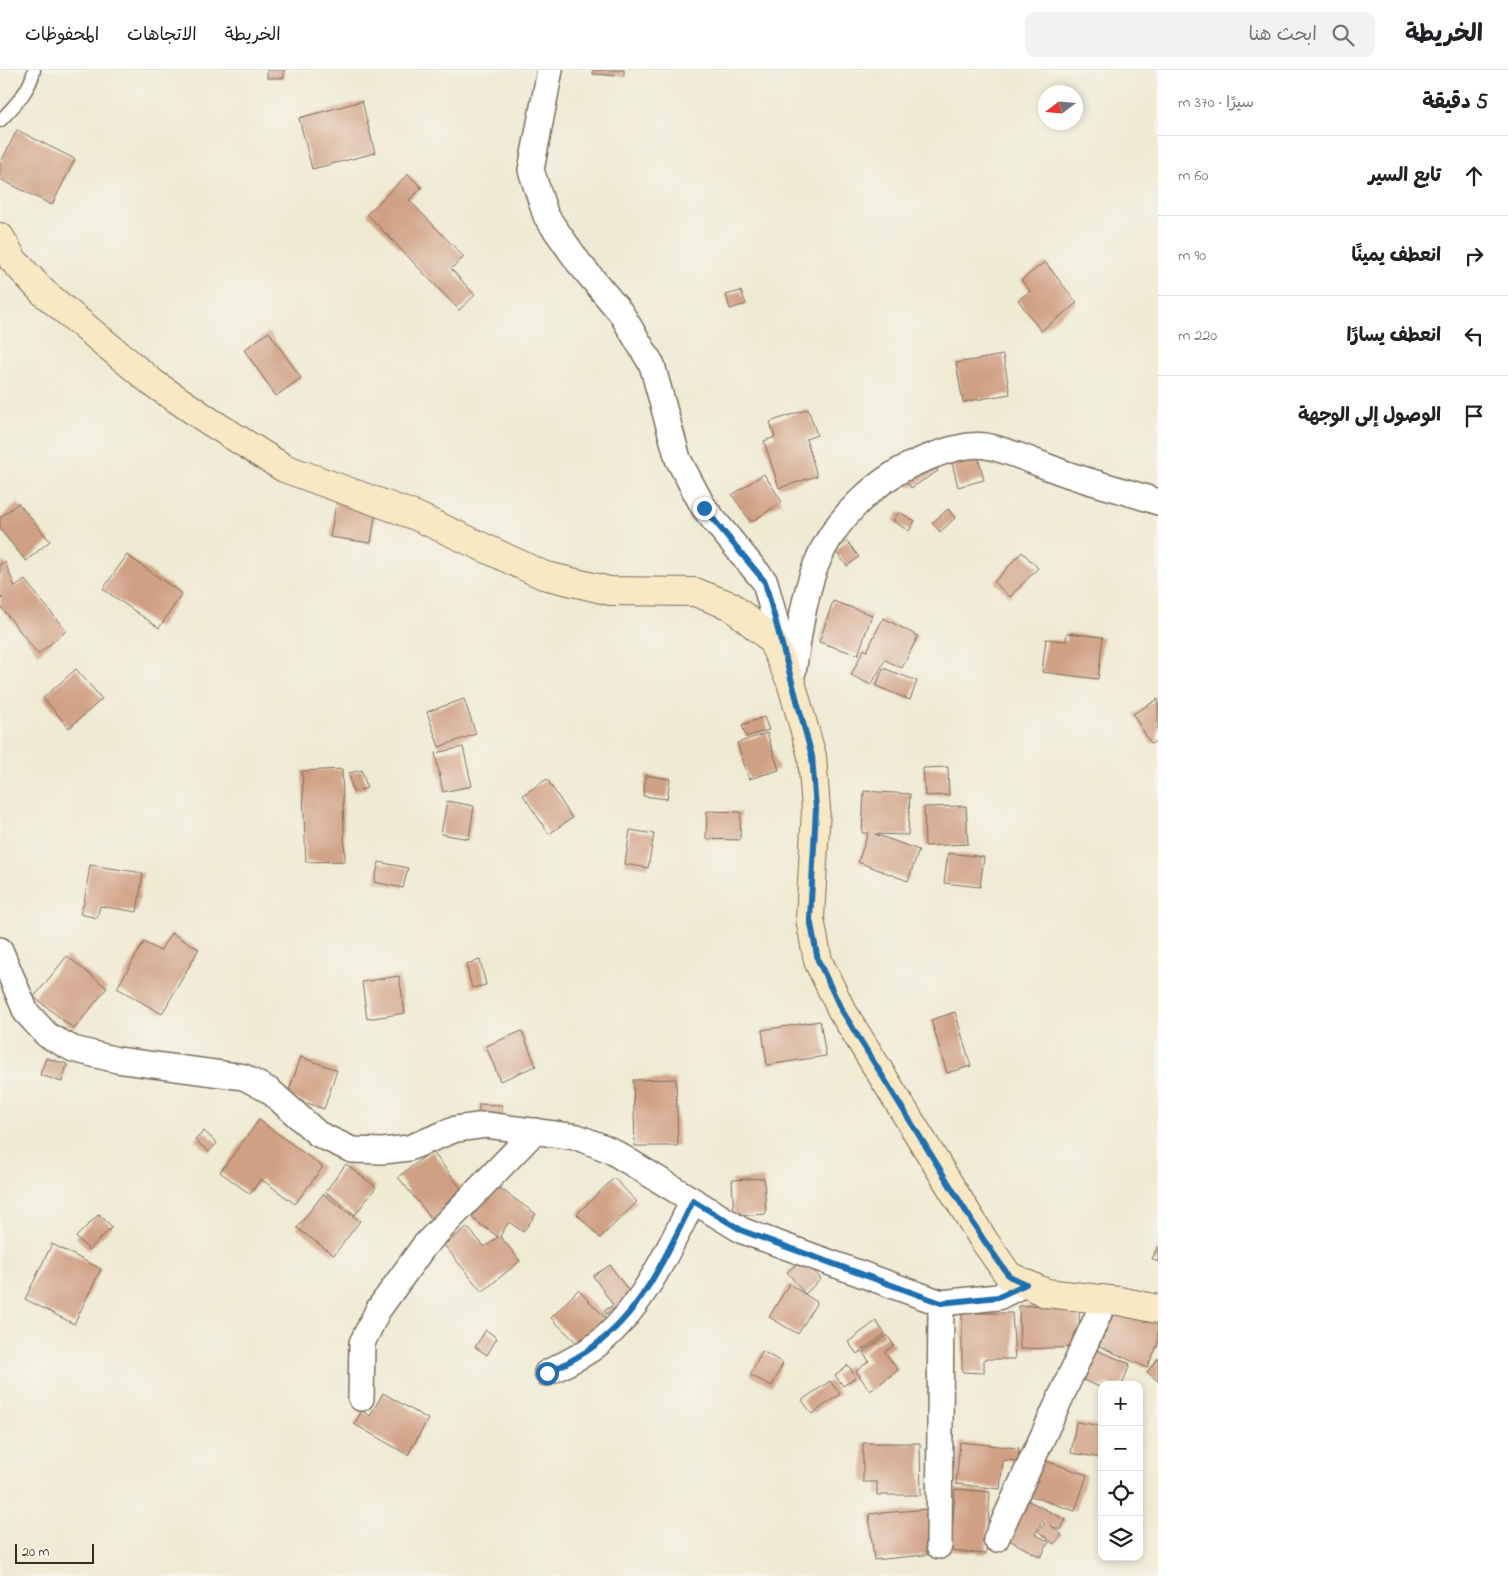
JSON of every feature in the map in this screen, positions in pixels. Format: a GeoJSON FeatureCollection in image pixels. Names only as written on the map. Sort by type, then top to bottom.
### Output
{"type":"FeatureCollection","features":[{"type":"Feature","properties":{"kind":"street"},"geometry":{"type":"LineString","coordinates":[[550,70],[531,170],[546,216],[579,263],[621,313],[652,365],[678,458],[704,508],[765,582],[812,756],[816,809],[810,919],[818,960],[841,1009],[983,1239],[1009,1276],[1046,1294],[1105,1300],[1158,1309]]}},
{"type":"Feature","properties":{"kind":"street"},"geometry":{"type":"LineString","coordinates":[[0,237],[13,260],[43,292],[153,382],[209,421],[284,468],[416,516],[543,575],[610,591],[695,592],[731,606],[771,639],[791,682]]}},
{"type":"Feature","properties":{"kind":"street"},"geometry":{"type":"LineString","coordinates":[[791,682],[805,600],[816,564],[829,538],[853,509],[876,486],[908,464],[948,450],[985,445],[1066,474],[1158,502]]}},
{"type":"Feature","properties":{"kind":"street"},"geometry":{"type":"LineString","coordinates":[[0,950],[26,1012],[47,1035],[73,1049],[117,1060],[244,1077],[270,1091],[318,1134],[352,1150],[383,1151],[409,1148],[456,1129],[486,1125],[576,1137],[610,1150],[743,1231],[941,1303],[998,1297],[1026,1284]]}},
{"type":"Feature","properties":{"kind":"street"},"geometry":{"type":"LineString","coordinates":[[361,1398],[362,1343],[378,1310],[424,1246],[535,1131]]}},
{"type":"Feature","properties":{"kind":"street"},"geometry":{"type":"LineString","coordinates":[[547,1373],[595,1346],[624,1317],[660,1267],[693,1201]]}},
{"type":"Feature","properties":{"kind":"street"},"geometry":{"type":"LineString","coordinates":[[996,1539],[1105,1300]]}},
{"type":"Feature","properties":{"kind":"street"},"geometry":{"type":"LineString","coordinates":[[939,1546],[941,1303]]}},
{"type":"Feature","properties":{"kind":"lane"},"geometry":{"type":"LineString","coordinates":[[0,121],[28,88],[32,82],[34,70]]}},
{"type":"Feature","properties":{"kind":"building"},"geometry":{"type":"Polygon","coordinates":[[[267,70],[284,70],[284,78],[267,78],[267,70]]]}},
{"type":"Feature","properties":{"kind":"building"},"geometry":{"type":"Polygon","coordinates":[[[593,70],[624,70],[624,76],[593,74],[593,70]]]}},
{"type":"Feature","properties":{"kind":"building"},"geometry":{"type":"Polygon","coordinates":[[[362,101],[375,153],[312,169],[299,118],[362,101]]]}},
{"type":"Feature","properties":{"kind":"building"},"geometry":{"type":"Polygon","coordinates":[[[17,130],[75,159],[52,205],[0,179],[0,164],[17,130]]]}},
{"type":"Feature","properties":{"kind":"building"},"geometry":{"type":"Polygon","coordinates":[[[408,174],[422,188],[409,200],[464,257],[451,269],[475,295],[459,310],[367,214],[408,174]]]}},
{"type":"Feature","properties":{"kind":"building"},"geometry":{"type":"Polygon","coordinates":[[[1045,262],[1077,303],[1041,331],[1018,300],[1030,291],[1021,280],[1045,262]]]}},
{"type":"Feature","properties":{"kind":"building"},"geometry":{"type":"Polygon","coordinates":[[[741,291],[746,304],[730,309],[726,295],[741,291]]]}},
{"type":"Feature","properties":{"kind":"building"},"geometry":{"type":"Polygon","coordinates":[[[269,332],[301,378],[276,396],[244,350],[269,332]]]}},
{"type":"Feature","properties":{"kind":"building"},"geometry":{"type":"Polygon","coordinates":[[[1003,355],[1010,394],[963,402],[956,363],[1003,355]]]}},
{"type":"Feature","properties":{"kind":"building"},"geometry":{"type":"Polygon","coordinates":[[[808,409],[817,435],[806,439],[817,476],[779,488],[764,441],[775,437],[770,422],[808,409]]]}},
{"type":"Feature","properties":{"kind":"building"},"geometry":{"type":"Polygon","coordinates":[[[977,452],[984,480],[958,487],[951,459],[977,452]]]}},
{"type":"Feature","properties":{"kind":"building"},"geometry":{"type":"Polygon","coordinates":[[[932,460],[938,471],[911,488],[904,477],[932,460]]]}},
{"type":"Feature","properties":{"kind":"building"},"geometry":{"type":"Polygon","coordinates":[[[764,474],[782,502],[751,522],[732,495],[764,474]]]}},
{"type":"Feature","properties":{"kind":"building"},"geometry":{"type":"Polygon","coordinates":[[[337,498],[377,504],[371,543],[330,537],[337,498]]]}},
{"type":"Feature","properties":{"kind":"building"},"geometry":{"type":"Polygon","coordinates":[[[18,503],[50,541],[26,561],[0,529],[0,518],[18,503]]]}},
{"type":"Feature","properties":{"kind":"building"},"geometry":{"type":"Polygon","coordinates":[[[948,509],[955,518],[940,532],[932,523],[948,509]]]}},
{"type":"Feature","properties":{"kind":"building"},"geometry":{"type":"Polygon","coordinates":[[[899,512],[915,521],[909,531],[893,521],[899,512]]]}},
{"type":"Feature","properties":{"kind":"building"},"geometry":{"type":"Polygon","coordinates":[[[847,541],[859,557],[847,566],[835,551],[847,541]]]}},
{"type":"Feature","properties":{"kind":"building"},"geometry":{"type":"Polygon","coordinates":[[[1022,552],[1038,568],[1010,597],[994,582],[1022,552]]]}},
{"type":"Feature","properties":{"kind":"building"},"geometry":{"type":"Polygon","coordinates":[[[127,555],[182,594],[159,628],[103,589],[127,555]]]}},
{"type":"Feature","properties":{"kind":"building"},"geometry":{"type":"Polygon","coordinates":[[[5,562],[15,587],[25,580],[66,631],[38,654],[0,606],[0,600],[3,597],[0,599],[0,564],[5,562]]]}},
{"type":"Feature","properties":{"kind":"building"},"geometry":{"type":"Polygon","coordinates":[[[833,601],[872,615],[858,655],[819,642],[833,601]]]}},
{"type":"Feature","properties":{"kind":"building"},"geometry":{"type":"Polygon","coordinates":[[[883,618],[918,636],[902,668],[885,660],[871,685],[851,675],[864,649],[867,651],[883,618]]]}},
{"type":"Feature","properties":{"kind":"building"},"geometry":{"type":"Polygon","coordinates":[[[1067,633],[1103,637],[1098,679],[1042,672],[1046,639],[1066,641],[1067,633]]]}},
{"type":"Feature","properties":{"kind":"building"},"geometry":{"type":"Polygon","coordinates":[[[883,668],[917,681],[910,700],[876,686],[883,668]]]}},
{"type":"Feature","properties":{"kind":"building"},"geometry":{"type":"Polygon","coordinates":[[[76,669],[102,699],[69,728],[43,698],[76,669]]]}},
{"type":"Feature","properties":{"kind":"building"},"geometry":{"type":"Polygon","coordinates":[[[464,699],[476,734],[439,747],[427,712],[464,699]]]}},
{"type":"Feature","properties":{"kind":"building"},"geometry":{"type":"Polygon","coordinates":[[[1158,699],[1158,740],[1151,744],[1133,714],[1158,699]]]}},
{"type":"Feature","properties":{"kind":"building"},"geometry":{"type":"Polygon","coordinates":[[[764,717],[769,730],[746,737],[742,725],[764,717]]]}},
{"type":"Feature","properties":{"kind":"building"},"geometry":{"type":"Polygon","coordinates":[[[767,733],[779,770],[749,779],[737,743],[767,733]]]}},
{"type":"Feature","properties":{"kind":"building"},"geometry":{"type":"Polygon","coordinates":[[[463,747],[472,786],[443,792],[435,753],[463,747]]]}},
{"type":"Feature","properties":{"kind":"building"},"geometry":{"type":"Polygon","coordinates":[[[948,767],[949,795],[925,796],[923,768],[948,767]]]}},
{"type":"Feature","properties":{"kind":"building"},"geometry":{"type":"Polygon","coordinates":[[[342,769],[345,861],[306,862],[302,771],[342,769]]]}},
{"type":"Feature","properties":{"kind":"building"},"geometry":{"type":"Polygon","coordinates":[[[362,770],[367,788],[353,792],[349,773],[362,770]]]}},
{"type":"Feature","properties":{"kind":"building"},"geometry":{"type":"Polygon","coordinates":[[[646,775],[670,779],[667,799],[643,796],[646,775]]]}},
{"type":"Feature","properties":{"kind":"building"},"geometry":{"type":"Polygon","coordinates":[[[547,779],[572,818],[549,834],[523,795],[547,779]]]}},
{"type":"Feature","properties":{"kind":"building"},"geometry":{"type":"Polygon","coordinates":[[[864,791],[910,794],[908,835],[875,834],[919,850],[908,881],[858,862],[868,833],[862,833],[864,791]]]}},
{"type":"Feature","properties":{"kind":"building"},"geometry":{"type":"Polygon","coordinates":[[[447,801],[474,806],[469,839],[441,834],[447,801]]]}},
{"type":"Feature","properties":{"kind":"building"},"geometry":{"type":"Polygon","coordinates":[[[966,806],[968,844],[925,846],[924,807],[966,806]]]}},
{"type":"Feature","properties":{"kind":"building"},"geometry":{"type":"Polygon","coordinates":[[[707,811],[741,812],[740,840],[706,839],[707,811]]]}},
{"type":"Feature","properties":{"kind":"building"},"geometry":{"type":"Polygon","coordinates":[[[630,830],[654,834],[648,868],[625,864],[630,830]]]}},
{"type":"Feature","properties":{"kind":"building"},"geometry":{"type":"Polygon","coordinates":[[[948,853],[984,857],[980,887],[944,883],[948,853]]]}},
{"type":"Feature","properties":{"kind":"building"},"geometry":{"type":"Polygon","coordinates":[[[379,862],[408,868],[403,888],[374,882],[379,862]]]}},
{"type":"Feature","properties":{"kind":"building"},"geometry":{"type":"Polygon","coordinates":[[[90,865],[143,873],[137,912],[100,906],[97,918],[80,914],[84,903],[90,865]]]}},
{"type":"Feature","properties":{"kind":"building"},"geometry":{"type":"Polygon","coordinates":[[[171,933],[199,949],[162,1014],[117,988],[144,942],[160,951],[171,933]]]}},
{"type":"Feature","properties":{"kind":"building"},"geometry":{"type":"Polygon","coordinates":[[[67,956],[107,988],[74,1029],[34,997],[67,956]]]}},
{"type":"Feature","properties":{"kind":"building"},"geometry":{"type":"Polygon","coordinates":[[[480,960],[486,985],[472,988],[466,964],[480,960]]]}},
{"type":"Feature","properties":{"kind":"building"},"geometry":{"type":"Polygon","coordinates":[[[399,976],[405,1013],[367,1019],[362,982],[399,976]]]}},
{"type":"Feature","properties":{"kind":"building"},"geometry":{"type":"Polygon","coordinates":[[[955,1012],[971,1066],[947,1073],[931,1020],[955,1012]]]}},
{"type":"Feature","properties":{"kind":"building"},"geometry":{"type":"Polygon","coordinates":[[[820,1021],[826,1056],[767,1065],[762,1030],[820,1021]]]}},
{"type":"Feature","properties":{"kind":"building"},"geometry":{"type":"Polygon","coordinates":[[[522,1031],[536,1066],[500,1081],[486,1046],[522,1031]]]}},
{"type":"Feature","properties":{"kind":"building"},"geometry":{"type":"Polygon","coordinates":[[[301,1057],[337,1070],[324,1109],[287,1096],[301,1057]]]}},
{"type":"Feature","properties":{"kind":"building"},"geometry":{"type":"Polygon","coordinates":[[[46,1058],[67,1064],[62,1082],[40,1075],[46,1058]]]}},
{"type":"Feature","properties":{"kind":"building"},"geometry":{"type":"Polygon","coordinates":[[[676,1079],[678,1146],[635,1146],[633,1080],[676,1079]]]}},
{"type":"Feature","properties":{"kind":"building"},"geometry":{"type":"Polygon","coordinates":[[[479,1104],[502,1105],[502,1117],[479,1117],[479,1104]]]}},
{"type":"Feature","properties":{"kind":"building"},"geometry":{"type":"Polygon","coordinates":[[[259,1120],[323,1167],[295,1204],[261,1179],[250,1194],[220,1172],[259,1120]]]}},
{"type":"Feature","properties":{"kind":"building"},"geometry":{"type":"Polygon","coordinates":[[[204,1131],[217,1143],[209,1152],[195,1140],[204,1131]]]}},
{"type":"Feature","properties":{"kind":"building"},"geometry":{"type":"Polygon","coordinates":[[[432,1151],[467,1196],[434,1222],[398,1177],[432,1151]]]}},
{"type":"Feature","properties":{"kind":"building"},"geometry":{"type":"Polygon","coordinates":[[[346,1164],[376,1187],[355,1215],[325,1192],[346,1164]]]}},
{"type":"Feature","properties":{"kind":"building"},"geometry":{"type":"Polygon","coordinates":[[[614,1178],[637,1202],[600,1238],[577,1214],[614,1178]]]}},
{"type":"Feature","properties":{"kind":"building"},"geometry":{"type":"Polygon","coordinates":[[[764,1178],[766,1214],[734,1216],[732,1180],[764,1178]]]}},
{"type":"Feature","properties":{"kind":"building"},"geometry":{"type":"Polygon","coordinates":[[[495,1185],[536,1214],[523,1232],[509,1222],[500,1236],[520,1261],[482,1292],[444,1245],[467,1227],[485,1247],[498,1237],[472,1218],[495,1185]]]}},
{"type":"Feature","properties":{"kind":"building"},"geometry":{"type":"Polygon","coordinates":[[[323,1194],[360,1221],[334,1255],[297,1228],[323,1194]]]}},
{"type":"Feature","properties":{"kind":"building"},"geometry":{"type":"Polygon","coordinates":[[[99,1214],[112,1227],[89,1250],[76,1237],[99,1214]]]}},
{"type":"Feature","properties":{"kind":"building"},"geometry":{"type":"Polygon","coordinates":[[[52,1244],[101,1269],[74,1324],[25,1299],[52,1244]]]}},
{"type":"Feature","properties":{"kind":"building"},"geometry":{"type":"Polygon","coordinates":[[[1158,1247],[1158,1262],[1152,1259],[1158,1247]]]}},
{"type":"Feature","properties":{"kind":"building"},"geometry":{"type":"Polygon","coordinates":[[[803,1259],[821,1279],[805,1294],[787,1272],[803,1259]]]}},
{"type":"Feature","properties":{"kind":"building"},"geometry":{"type":"Polygon","coordinates":[[[610,1265],[632,1296],[606,1314],[604,1311],[613,1305],[593,1276],[610,1265]]]}},
{"type":"Feature","properties":{"kind":"building"},"geometry":{"type":"Polygon","coordinates":[[[789,1284],[817,1302],[798,1334],[769,1317],[789,1284]]]}},
{"type":"Feature","properties":{"kind":"building"},"geometry":{"type":"Polygon","coordinates":[[[578,1290],[610,1322],[583,1349],[551,1318],[578,1290]]]}},
{"type":"Feature","properties":{"kind":"building"},"geometry":{"type":"Polygon","coordinates":[[[1119,1302],[1158,1320],[1158,1344],[1147,1368],[1099,1346],[1119,1302]]]}},
{"type":"Feature","properties":{"kind":"building"},"geometry":{"type":"Polygon","coordinates":[[[1079,1304],[1080,1347],[1020,1349],[1019,1306],[1079,1304]]]}},
{"type":"Feature","properties":{"kind":"building"},"geometry":{"type":"Polygon","coordinates":[[[962,1313],[1012,1313],[1015,1359],[984,1359],[984,1373],[962,1372],[962,1313]]]}},
{"type":"Feature","properties":{"kind":"building"},"geometry":{"type":"Polygon","coordinates":[[[876,1321],[885,1334],[857,1354],[848,1342],[876,1321]]]}},
{"type":"Feature","properties":{"kind":"building"},"geometry":{"type":"Polygon","coordinates":[[[486,1330],[497,1338],[487,1355],[475,1347],[486,1330]]]}},
{"type":"Feature","properties":{"kind":"building"},"geometry":{"type":"Polygon","coordinates":[[[887,1335],[894,1345],[885,1352],[898,1370],[870,1391],[856,1371],[869,1361],[863,1353],[887,1335]]]}},
{"type":"Feature","properties":{"kind":"building"},"geometry":{"type":"Polygon","coordinates":[[[1096,1350],[1130,1364],[1124,1381],[1098,1381],[1098,1386],[1083,1380],[1096,1350]]]}},
{"type":"Feature","properties":{"kind":"building"},"geometry":{"type":"Polygon","coordinates":[[[762,1351],[783,1363],[772,1386],[750,1375],[762,1351]]]}},
{"type":"Feature","properties":{"kind":"building"},"geometry":{"type":"Polygon","coordinates":[[[1158,1358],[1158,1381],[1147,1372],[1158,1358]]]}},
{"type":"Feature","properties":{"kind":"building"},"geometry":{"type":"Polygon","coordinates":[[[848,1365],[856,1377],[843,1386],[835,1375],[848,1365]]]}},
{"type":"Feature","properties":{"kind":"building"},"geometry":{"type":"Polygon","coordinates":[[[830,1381],[840,1394],[812,1414],[802,1400],[830,1381]]]}},
{"type":"Feature","properties":{"kind":"building"},"geometry":{"type":"Polygon","coordinates":[[[383,1393],[428,1419],[408,1455],[354,1424],[362,1411],[370,1416],[383,1393]]]}},
{"type":"Feature","properties":{"kind":"building"},"geometry":{"type":"Polygon","coordinates":[[[1076,1422],[1098,1425],[1098,1457],[1071,1453],[1076,1422]]]}},
{"type":"Feature","properties":{"kind":"building"},"geometry":{"type":"Polygon","coordinates":[[[960,1442],[1019,1448],[1018,1461],[1003,1460],[1000,1489],[956,1484],[960,1442]]]}},
{"type":"Feature","properties":{"kind":"building"},"geometry":{"type":"Polygon","coordinates":[[[863,1443],[920,1443],[921,1495],[877,1495],[877,1482],[863,1482],[863,1443]]]}},
{"type":"Feature","properties":{"kind":"building"},"geometry":{"type":"Polygon","coordinates":[[[1037,1458],[1087,1475],[1075,1511],[1025,1494],[1037,1458]]]}},
{"type":"Feature","properties":{"kind":"building"},"geometry":{"type":"Polygon","coordinates":[[[955,1489],[990,1492],[986,1554],[951,1551],[955,1489]]]}},
{"type":"Feature","properties":{"kind":"building"},"geometry":{"type":"Polygon","coordinates":[[[1023,1498],[1066,1520],[1060,1530],[1050,1525],[1062,1535],[1054,1544],[1038,1531],[1045,1523],[1042,1521],[1035,1534],[1049,1542],[1041,1557],[1003,1537],[1023,1498]]]}},
{"type":"Feature","properties":{"kind":"building"},"geometry":{"type":"Polygon","coordinates":[[[929,1509],[934,1554],[874,1560],[869,1514],[929,1509]]]}},
{"type":"Feature","properties":{"kind":"route"},"geometry":{"type":"LineString","coordinates":[[547,1373],[595,1346],[624,1317],[660,1267],[693,1201],[743,1231],[836,1267],[941,1303],[998,1297],[1026,1284],[1009,1276],[983,1239],[841,1009],[818,960],[810,919],[816,809],[812,756],[765,582],[704,508]]}}]}
